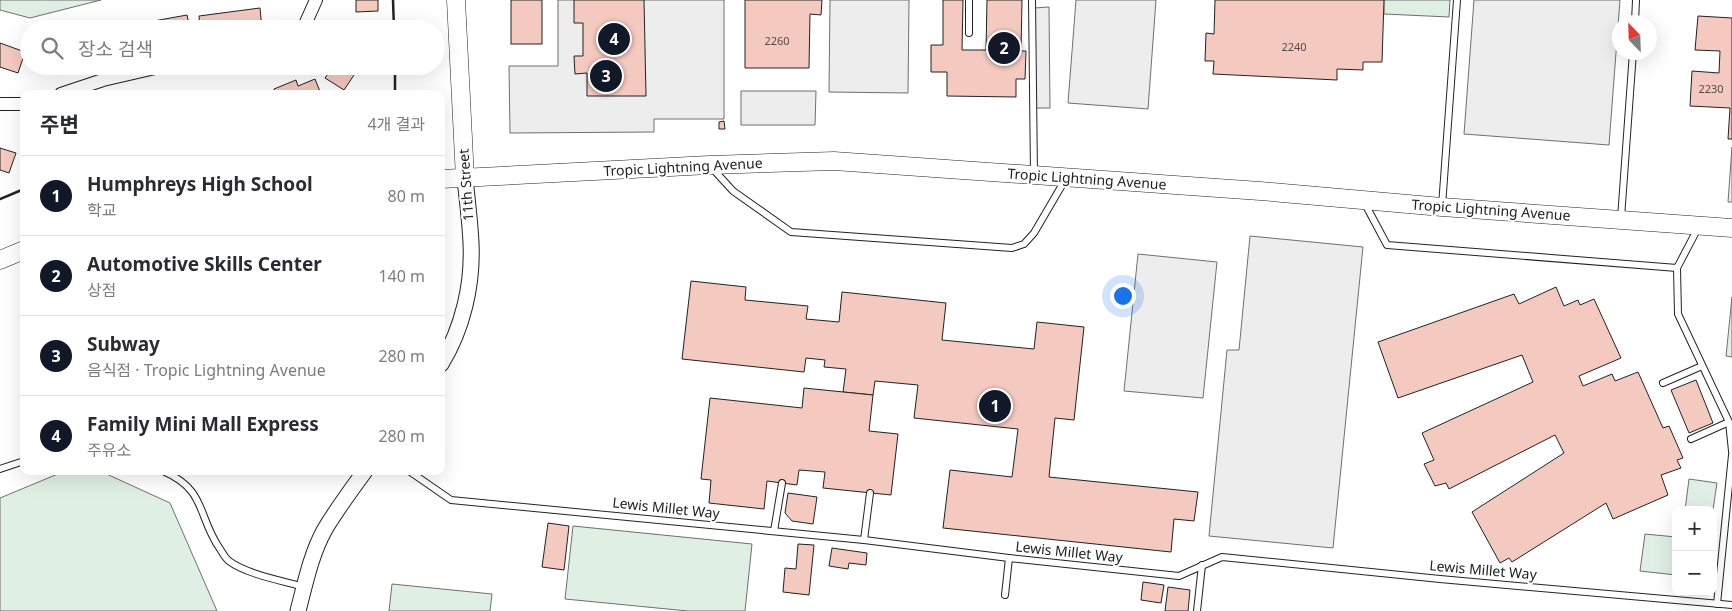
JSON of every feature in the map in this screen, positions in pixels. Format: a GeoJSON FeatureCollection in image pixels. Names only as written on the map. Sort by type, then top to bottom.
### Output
{"type":"FeatureCollection","features":[{"type":"Feature","properties":{"kind":"main road","name":"11th Street"},"geometry":{"type":"LineString","coordinates":[[456,0],[465,178]]}},
{"type":"Feature","properties":{"kind":"main road","name":"Tropic Lightning Avenue"},"geometry":{"type":"LineString","coordinates":[[445,179],[709,165],[834,161],[1250,190],[1364,201],[1700,224],[1732,228]]}},
{"type":"Feature","properties":{"kind":"main road"},"geometry":{"type":"LineString","coordinates":[[0,260],[20,252]]}},
{"type":"Feature","properties":{"kind":"street"},"geometry":{"type":"LineString","coordinates":[[307,20],[316,0]]}},
{"type":"Feature","properties":{"kind":"street"},"geometry":{"type":"LineString","coordinates":[[73,90],[125,75]]}},
{"type":"Feature","properties":{"kind":"street"},"geometry":{"type":"LineString","coordinates":[[0,104],[20,104]]}},
{"type":"Feature","properties":{"kind":"street","name":"11th Street"},"geometry":{"type":"LineString","coordinates":[[445,356],[455,337],[466,304],[471,271],[471,243],[465,178]]}},
{"type":"Feature","properties":{"kind":"street"},"geometry":{"type":"LineString","coordinates":[[298,611],[313,557],[324,530],[362,475]]}},
{"type":"Feature","properties":{"kind":"lane"},"geometry":{"type":"LineString","coordinates":[[968,33],[969,0]]}},
{"type":"Feature","properties":{"kind":"lane"},"geometry":{"type":"LineString","coordinates":[[1032,0],[1034,176]]}},
{"type":"Feature","properties":{"kind":"lane"},"geometry":{"type":"LineString","coordinates":[[1442,207],[1457,0]]}},
{"type":"Feature","properties":{"kind":"lane"},"geometry":{"type":"LineString","coordinates":[[1635,15],[1636,0]]}},
{"type":"Feature","properties":{"kind":"lane"},"geometry":{"type":"LineString","coordinates":[[1621,219],[1632,60]]}},
{"type":"Feature","properties":{"kind":"lane"},"geometry":{"type":"LineString","coordinates":[[709,165],[733,190],[791,232],[1012,248],[1024,244],[1034,233],[1066,178]]}},
{"type":"Feature","properties":{"kind":"lane"},"geometry":{"type":"LineString","coordinates":[[1364,201],[1387,245],[1677,268]]}},
{"type":"Feature","properties":{"kind":"lane"},"geometry":{"type":"LineString","coordinates":[[1700,224],[1677,268],[1678,314],[1729,422],[1732,450]]}},
{"type":"Feature","properties":{"kind":"lane"},"geometry":{"type":"LineString","coordinates":[[1663,383],[1702,366]]}},
{"type":"Feature","properties":{"kind":"lane"},"geometry":{"type":"LineString","coordinates":[[1691,439],[1729,422]]}},
{"type":"Feature","properties":{"kind":"lane"},"geometry":{"type":"LineString","coordinates":[[1716,604],[1732,455]]}},
{"type":"Feature","properties":{"kind":"lane"},"geometry":{"type":"LineString","coordinates":[[0,469],[20,462]]}},
{"type":"Feature","properties":{"kind":"lane"},"geometry":{"type":"LineString","coordinates":[[172,475],[189,487],[198,502],[214,541],[228,560],[245,570],[304,587]]}},
{"type":"Feature","properties":{"kind":"lane","name":"Lewis Millet Way"},"geometry":{"type":"LineString","coordinates":[[415,475],[451,500],[864,540],[1179,576],[1222,557],[1732,605]]}},
{"type":"Feature","properties":{"kind":"lane"},"geometry":{"type":"LineString","coordinates":[[774,531],[782,483]]}},
{"type":"Feature","properties":{"kind":"lane"},"geometry":{"type":"LineString","coordinates":[[864,540],[870,493]]}},
{"type":"Feature","properties":{"kind":"lane"},"geometry":{"type":"LineString","coordinates":[[1005,596],[1009,558]]}},
{"type":"Feature","properties":{"kind":"lane"},"geometry":{"type":"LineString","coordinates":[[1197,611],[1202,565]]}},
{"type":"Feature","properties":{"kind":"green space"},"geometry":{"type":"Polygon","coordinates":[[[0,0],[101,0],[30,18],[0,10],[0,0]]]}},
{"type":"Feature","properties":{"kind":"green space"},"geometry":{"type":"Polygon","coordinates":[[[1384,0],[1450,0],[1449,17],[1384,14],[1384,0]]]}},
{"type":"Feature","properties":{"kind":"green space"},"geometry":{"type":"Polygon","coordinates":[[[1732,297],[1732,357],[1726,356],[1732,297]]]}},
{"type":"Feature","properties":{"kind":"green space"},"geometry":{"type":"Polygon","coordinates":[[[55,475],[109,475],[170,503],[217,611],[0,611],[0,498],[55,475]]]}},
{"type":"Feature","properties":{"kind":"green space"},"geometry":{"type":"Polygon","coordinates":[[[1689,479],[1717,483],[1714,506],[1686,506],[1689,479]]]}},
{"type":"Feature","properties":{"kind":"green space"},"geometry":{"type":"Polygon","coordinates":[[[573,526],[752,544],[745,611],[688,611],[565,599],[573,526]]]}},
{"type":"Feature","properties":{"kind":"green space"},"geometry":{"type":"Polygon","coordinates":[[[1645,534],[1672,537],[1672,575],[1640,571],[1645,534]]]}},
{"type":"Feature","properties":{"kind":"green space"},"geometry":{"type":"Polygon","coordinates":[[[392,584],[492,594],[490,611],[389,611],[392,584]]]}},
{"type":"Feature","properties":{"kind":"shaded area"},"geometry":{"type":"Polygon","coordinates":[[[558,0],[724,0],[724,119],[654,119],[654,132],[510,133],[509,66],[558,66],[558,0]]]}},
{"type":"Feature","properties":{"kind":"shaded area"},"geometry":{"type":"Polygon","coordinates":[[[830,0],[909,0],[908,93],[829,92],[830,0]]]}},
{"type":"Feature","properties":{"kind":"shaded area"},"geometry":{"type":"Polygon","coordinates":[[[1076,0],[1156,0],[1148,109],[1068,103],[1076,0]]]}},
{"type":"Feature","properties":{"kind":"shaded area"},"geometry":{"type":"Polygon","coordinates":[[[1474,0],[1620,0],[1619,15],[1612,15],[1612,60],[1615,60],[1609,145],[1464,134],[1474,0]]]}},
{"type":"Feature","properties":{"kind":"shaded area"},"geometry":{"type":"Polygon","coordinates":[[[1049,7],[1050,108],[1035,108],[1034,8],[1049,7]]]}},
{"type":"Feature","properties":{"kind":"shaded area"},"geometry":{"type":"Polygon","coordinates":[[[741,91],[816,91],[815,125],[741,125],[741,91]]]}},
{"type":"Feature","properties":{"kind":"shaded area"},"geometry":{"type":"Polygon","coordinates":[[[1732,147],[1732,202],[1728,202],[1732,147]]]}},
{"type":"Feature","properties":{"kind":"shaded area"},"geometry":{"type":"Polygon","coordinates":[[[1250,236],[1363,247],[1333,548],[1209,536],[1227,350],[1239,350],[1250,236]]]}},
{"type":"Feature","properties":{"kind":"shaded area"},"geometry":{"type":"Polygon","coordinates":[[[1138,254],[1217,262],[1203,398],[1124,391],[1138,254]]]}},
{"type":"Feature","properties":{"kind":"building"},"geometry":{"type":"Polygon","coordinates":[[[356,0],[378,0],[378,11],[356,12],[356,0]]]}},
{"type":"Feature","properties":{"kind":"building"},"geometry":{"type":"Polygon","coordinates":[[[511,0],[542,0],[542,44],[511,44],[511,0]]]}},
{"type":"Feature","properties":{"kind":"building"},"geometry":{"type":"Polygon","coordinates":[[[574,0],[644,0],[646,96],[587,96],[587,73],[575,74],[574,56],[583,56],[583,23],[574,23],[574,0]]]}},
{"type":"Feature","properties":{"kind":"building"},"geometry":{"type":"Polygon","coordinates":[[[745,0],[822,0],[821,15],[810,14],[809,68],[745,68],[745,0]]]}},
{"type":"Feature","properties":{"kind":"building"},"geometry":{"type":"Polygon","coordinates":[[[943,0],[963,0],[962,50],[986,50],[987,0],[1022,0],[1021,51],[1026,51],[1025,79],[1016,79],[1016,97],[947,96],[947,72],[931,72],[931,45],[943,45],[943,0]]]}},
{"type":"Feature","properties":{"kind":"building"},"geometry":{"type":"Polygon","coordinates":[[[1215,0],[1384,0],[1382,62],[1363,62],[1363,70],[1337,69],[1337,80],[1213,74],[1214,61],[1205,61],[1206,33],[1214,34],[1215,0]]]}},
{"type":"Feature","properties":{"kind":"building"},"geometry":{"type":"Polygon","coordinates":[[[260,8],[261,20],[199,20],[199,16],[260,8]]]}},
{"type":"Feature","properties":{"kind":"building"},"geometry":{"type":"Polygon","coordinates":[[[187,15],[188,20],[159,20],[187,15]]]}},
{"type":"Feature","properties":{"kind":"building"},"geometry":{"type":"Polygon","coordinates":[[[1698,16],[1732,18],[1732,139],[1728,139],[1730,108],[1690,106],[1692,71],[1719,73],[1720,51],[1695,50],[1698,16]]]}},
{"type":"Feature","properties":{"kind":"building"},"geometry":{"type":"Polygon","coordinates":[[[0,43],[20,50],[18,73],[0,67],[0,43]]]}},
{"type":"Feature","properties":{"kind":"building"},"geometry":{"type":"Polygon","coordinates":[[[327,75],[354,75],[344,90],[325,78],[327,75]]]}},
{"type":"Feature","properties":{"kind":"building"},"geometry":{"type":"Polygon","coordinates":[[[315,79],[319,90],[274,89],[296,80],[298,86],[315,79]]]}},
{"type":"Feature","properties":{"kind":"building"},"geometry":{"type":"Polygon","coordinates":[[[724,121],[725,129],[719,129],[719,122],[724,121]]]}},
{"type":"Feature","properties":{"kind":"building"},"geometry":{"type":"Polygon","coordinates":[[[0,148],[16,153],[9,173],[0,170],[0,148]]]}},
{"type":"Feature","properties":{"kind":"building"},"geometry":{"type":"Polygon","coordinates":[[[691,281],[746,287],[745,300],[808,306],[806,319],[839,322],[842,292],[946,303],[942,340],[1034,349],[1037,322],[1084,327],[1074,420],[1055,418],[1049,477],[1198,492],[1194,521],[1174,519],[1171,552],[943,528],[950,470],[1012,477],[1018,429],[914,418],[918,385],[875,381],[873,395],[843,392],[846,369],[824,367],[825,360],[806,358],[804,372],[682,359],[691,281]]]}},
{"type":"Feature","properties":{"kind":"building"},"geometry":{"type":"Polygon","coordinates":[[[1556,287],[1564,306],[1578,300],[1580,305],[1594,299],[1621,358],[1579,376],[1583,386],[1612,374],[1615,381],[1638,372],[1663,428],[1669,426],[1683,458],[1677,460],[1681,468],[1661,475],[1668,495],[1613,519],[1606,503],[1512,562],[1509,558],[1500,563],[1472,512],[1564,453],[1555,435],[1449,489],[1446,483],[1435,486],[1424,464],[1434,460],[1422,433],[1533,382],[1522,355],[1398,398],[1378,342],[1514,294],[1519,304],[1556,287]]]}},
{"type":"Feature","properties":{"kind":"building"},"geometry":{"type":"Polygon","coordinates":[[[1696,380],[1713,423],[1689,433],[1671,390],[1696,380]]]}},
{"type":"Feature","properties":{"kind":"building"},"geometry":{"type":"Polygon","coordinates":[[[804,388],[873,395],[869,431],[898,434],[891,495],[823,488],[825,472],[799,470],[797,485],[767,481],[764,509],[709,503],[711,480],[701,479],[710,398],[802,408],[804,388]]]}},
{"type":"Feature","properties":{"kind":"building"},"geometry":{"type":"Polygon","coordinates":[[[788,493],[817,497],[813,524],[792,521],[785,513],[788,493]]]}},
{"type":"Feature","properties":{"kind":"building"},"geometry":{"type":"Polygon","coordinates":[[[548,523],[569,526],[564,570],[542,567],[548,523]]]}},
{"type":"Feature","properties":{"kind":"building"},"geometry":{"type":"Polygon","coordinates":[[[798,544],[814,545],[809,595],[783,592],[785,568],[796,569],[798,544]]]}},
{"type":"Feature","properties":{"kind":"building"},"geometry":{"type":"Polygon","coordinates":[[[832,548],[867,553],[866,565],[849,563],[848,569],[829,566],[832,548]]]}},
{"type":"Feature","properties":{"kind":"building"},"geometry":{"type":"Polygon","coordinates":[[[1143,582],[1164,585],[1161,603],[1141,600],[1143,582]]]}},
{"type":"Feature","properties":{"kind":"building"},"geometry":{"type":"Polygon","coordinates":[[[1168,587],[1190,590],[1188,611],[1165,611],[1168,587]]]}},
{"type":"Feature","properties":{"kind":"wall"},"geometry":{"type":"LineString","coordinates":[[393,0],[394,20]]}},
{"type":"Feature","properties":{"kind":"wall"},"geometry":{"type":"LineString","coordinates":[[395,75],[395,90]]}},
{"type":"Feature","properties":{"kind":"wall"},"geometry":{"type":"LineString","coordinates":[[0,199],[20,191]]}},
{"type":"Feature","properties":{"kind":"place","name":"Family Mini Mall Express"},"geometry":{"type":"Point","coordinates":[614,39]}},
{"type":"Feature","properties":{"kind":"place","name":"Automotive Skills Center"},"geometry":{"type":"Point","coordinates":[1004,48]}},
{"type":"Feature","properties":{"kind":"place","name":"Subway"},"geometry":{"type":"Point","coordinates":[606,76]}},
{"type":"Feature","properties":{"kind":"place","name":"Humphreys High School"},"geometry":{"type":"Point","coordinates":[995,406]}}]}
